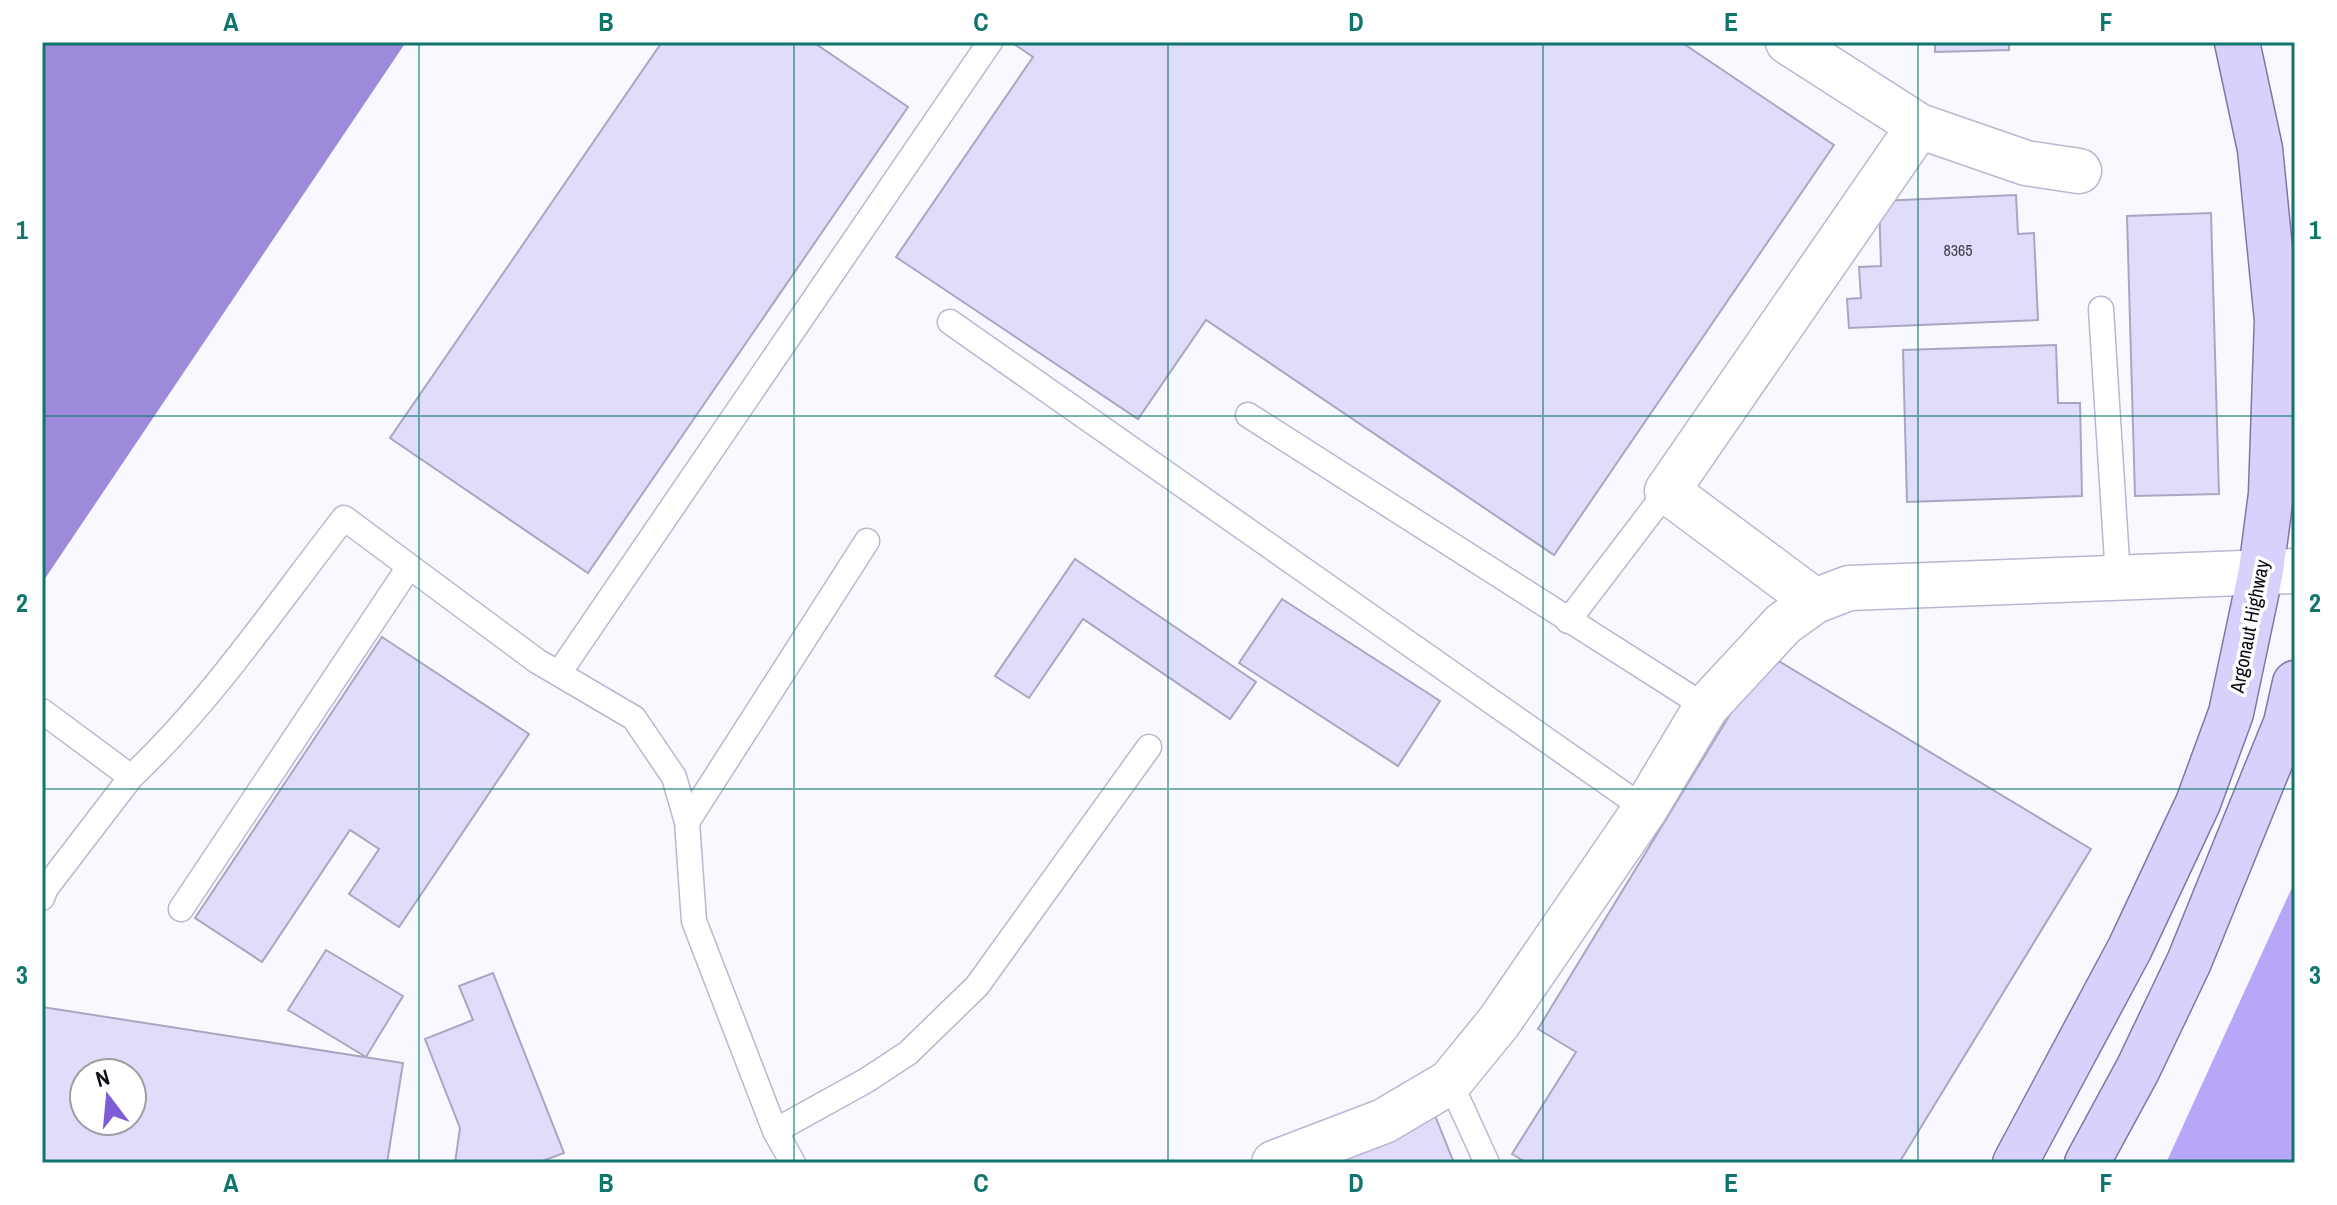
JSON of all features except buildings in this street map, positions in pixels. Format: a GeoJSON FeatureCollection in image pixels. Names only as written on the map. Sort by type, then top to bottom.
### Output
{"type":"FeatureCollection","features":[{"type":"Feature","properties":{"kind":"main road","name":"Argonaut Highway"},"geometry":{"type":"LineString","coordinates":[[2015,1163],[2130,948],[2198,803],[2278,571],[2271,494],[2277,320],[2260,149],[2237,42]]}},
{"type":"Feature","properties":{"kind":"main road"},"geometry":{"type":"LineString","coordinates":[[2087,1163],[2138,1069],[2189,962],[2286,723],[2295,683]]}},
{"type":"Feature","properties":{"kind":"street"},"geometry":{"type":"LineString","coordinates":[[1788,42],[1919,126],[2026,163],[2079,171]]}},
{"type":"Feature","properties":{"kind":"street"},"geometry":{"type":"LineString","coordinates":[[1815,601],[1667,491],[1919,126]]}},
{"type":"Feature","properties":{"kind":"street"},"geometry":{"type":"LineString","coordinates":[[1274,1163],[1384,1121],[1450,1082],[1499,1022],[1645,809],[1706,707],[1783,624],[1815,601],[1849,588],[2278,571]]}},
{"type":"Feature","properties":{"kind":"lane"},"geometry":{"type":"LineString","coordinates":[[559,673],[990,42]]}},
{"type":"Feature","properties":{"kind":"lane"},"geometry":{"type":"LineString","coordinates":[[2101,309],[2118,577]]}},
{"type":"Feature","properties":{"kind":"lane"},"geometry":{"type":"LineString","coordinates":[[950,322],[1645,809]]}},
{"type":"Feature","properties":{"kind":"lane"},"geometry":{"type":"LineString","coordinates":[[1248,415],[1706,707]]}},
{"type":"Feature","properties":{"kind":"lane"},"geometry":{"type":"LineString","coordinates":[[1568,621],[1667,491]]}},
{"type":"Feature","properties":{"kind":"lane"},"geometry":{"type":"LineString","coordinates":[[42,898],[46,888],[131,777],[167,742],[206,695],[344,518],[559,673],[634,718],[674,777],[687,822],[694,921],[775,1131],[793,1163]]}},
{"type":"Feature","properties":{"kind":"lane"},"geometry":{"type":"LineString","coordinates":[[687,822],[867,541]]}},
{"type":"Feature","properties":{"kind":"lane"},"geometry":{"type":"LineString","coordinates":[[181,909],[409,567]]}},
{"type":"Feature","properties":{"kind":"lane"},"geometry":{"type":"LineString","coordinates":[[42,711],[131,777]]}},
{"type":"Feature","properties":{"kind":"lane"},"geometry":{"type":"LineString","coordinates":[[775,1131],[867,1080],[908,1053],[977,986],[1149,747]]}},
{"type":"Feature","properties":{"kind":"lane"},"geometry":{"type":"LineString","coordinates":[[1450,1082],[1487,1163]]}},
{"type":"Feature","properties":{"kind":"shaded area"},"geometry":{"type":"Polygon","coordinates":[[[42,42],[406,42],[42,583],[42,42]]]}},
{"type":"Feature","properties":{"kind":"shaded area"},"geometry":{"type":"Polygon","coordinates":[[[2295,881],[2295,1163],[2166,1163],[2295,881]]]}}]}
